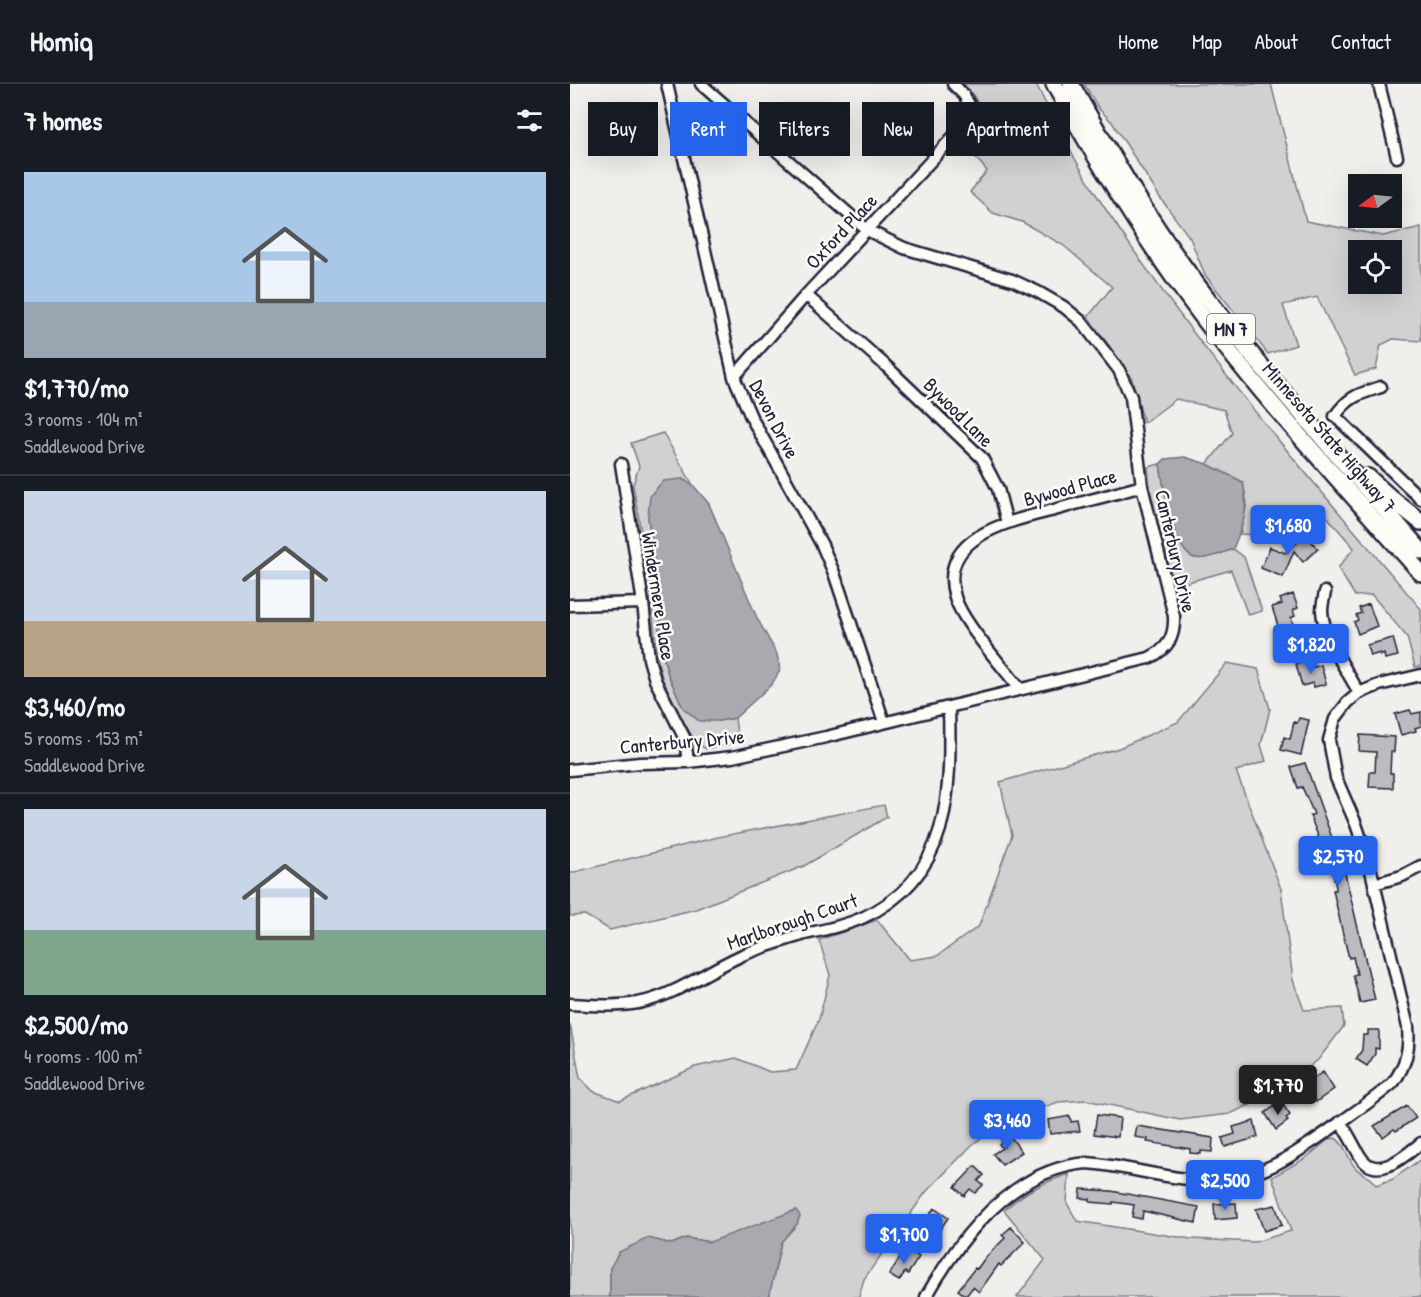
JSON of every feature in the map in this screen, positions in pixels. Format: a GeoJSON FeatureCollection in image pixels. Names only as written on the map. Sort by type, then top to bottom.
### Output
{"type":"FeatureCollection","features":[{"type":"Feature","properties":{"kind":"main road","name":"Minnesota State Highway 7"},"geometry":{"type":"LineString","coordinates":[[1054,84],[1099,165],[1181,288],[1234,358],[1421,573]]}},
{"type":"Feature","properties":{"kind":"main road","name":"Minnesota State Highway 7"},"geometry":{"type":"LineString","coordinates":[[1071,84],[1112,157],[1193,280],[1247,350],[1421,551]]}},
{"type":"Feature","properties":{"kind":"main road"},"geometry":{"type":"LineString","coordinates":[[1329,444],[1340,449],[1392,499],[1421,522]]}},
{"type":"Feature","properties":{"kind":"street","name":"Devon Drive"},"geometry":{"type":"LineString","coordinates":[[667,84],[734,377],[751,417],[822,545],[834,573],[884,722]]}},
{"type":"Feature","properties":{"kind":"street","name":"Canterbury Drive"},"geometry":{"type":"LineString","coordinates":[[570,770],[732,757],[948,707],[1149,658],[1167,647],[1174,627],[1174,616],[1142,486],[1134,411],[1126,383],[1119,370],[1082,321],[1064,307],[1012,280],[904,248],[867,230],[700,84]]}},
{"type":"Feature","properties":{"kind":"street","name":"Oxford Place"},"geometry":{"type":"LineString","coordinates":[[734,377],[806,295],[967,123],[971,108],[964,95],[953,84]]}},
{"type":"Feature","properties":{"kind":"street"},"geometry":{"type":"LineString","coordinates":[[1379,84],[1396,157]]}},
{"type":"Feature","properties":{"kind":"street","name":"Bywood Lane"},"geometry":{"type":"LineString","coordinates":[[806,295],[885,365],[982,458],[998,489],[1007,522]]}},
{"type":"Feature","properties":{"kind":"street"},"geometry":{"type":"LineString","coordinates":[[1381,387],[1348,399],[1335,416],[1421,500]]}},
{"type":"Feature","properties":{"kind":"street","name":"Windermere Place"},"geometry":{"type":"LineString","coordinates":[[621,464],[643,603],[649,659],[655,680],[685,739],[688,762]]}},
{"type":"Feature","properties":{"kind":"street","name":"Bywood Place"},"geometry":{"type":"LineString","coordinates":[[1007,522],[1142,486]]}},
{"type":"Feature","properties":{"kind":"street"},"geometry":{"type":"LineString","coordinates":[[1007,522],[980,535],[959,554],[952,583],[961,611],[1020,689]]}},
{"type":"Feature","properties":{"kind":"street"},"geometry":{"type":"LineString","coordinates":[[1325,592],[1322,608],[1323,620],[1359,693]]}},
{"type":"Feature","properties":{"kind":"street"},"geometry":{"type":"LineString","coordinates":[[570,605],[643,603]]}},
{"type":"Feature","properties":{"kind":"street"},"geometry":{"type":"LineString","coordinates":[[926,1297],[967,1236],[986,1214],[1008,1195],[1048,1171],[1071,1164],[1086,1163],[1194,1180],[1241,1178],[1284,1162],[1393,1083],[1402,1071],[1408,1050],[1408,1027],[1374,884],[1356,824],[1336,778],[1329,740],[1335,719],[1348,702],[1359,693],[1379,685],[1421,675]]}},
{"type":"Feature","properties":{"kind":"street","name":"Marlborough Court"},"geometry":{"type":"LineString","coordinates":[[570,1004],[613,1006],[640,1003],[665,994],[762,947],[846,924],[884,906],[904,890],[921,870],[934,848],[943,823],[948,794],[948,707]]}},
{"type":"Feature","properties":{"kind":"street"},"geometry":{"type":"LineString","coordinates":[[1374,884],[1402,876],[1421,866]]}},
{"type":"Feature","properties":{"kind":"street"},"geometry":{"type":"LineString","coordinates":[[1340,1122],[1353,1140],[1361,1158],[1378,1167],[1397,1162],[1421,1143]]}},
{"type":"Feature","properties":{"kind":"shaded area"},"geometry":{"type":"Polygon","coordinates":[[[963,84],[1036,84],[1045,102],[977,102],[963,84]]]}},
{"type":"Feature","properties":{"kind":"shaded area"},"geometry":{"type":"Polygon","coordinates":[[[1084,84],[1271,84],[1306,221],[1383,236],[1421,227],[1421,341],[1393,339],[1381,345],[1376,369],[1355,375],[1317,297],[1283,305],[1296,345],[1268,354],[1205,275],[1190,238],[1159,196],[1112,122],[1099,109],[1084,84]]]}},
{"type":"Feature","properties":{"kind":"shaded area"},"geometry":{"type":"Polygon","coordinates":[[[1070,150],[1135,253],[1213,358],[1295,460],[1421,609],[1421,666],[1415,667],[1407,637],[1372,595],[1355,596],[1338,568],[1354,548],[1318,506],[1277,536],[1240,534],[1247,504],[1243,482],[1207,464],[1232,433],[1224,410],[1176,399],[1144,423],[1131,376],[1088,317],[1112,287],[1063,245],[1022,222],[993,213],[970,192],[987,171],[975,156],[1070,156],[1070,150]]]}},
{"type":"Feature","properties":{"kind":"shaded area"},"geometry":{"type":"Polygon","coordinates":[[[663,433],[693,485],[682,479],[648,517],[662,604],[659,629],[662,652],[672,684],[719,721],[735,718],[738,743],[706,749],[697,744],[678,714],[663,682],[657,657],[649,579],[633,485],[639,466],[631,443],[663,433]]]}},
{"type":"Feature","properties":{"kind":"shaded area"},"geometry":{"type":"Polygon","coordinates":[[[1185,457],[1207,464],[1243,482],[1246,500],[1244,516],[1233,549],[1212,556],[1196,558],[1185,551],[1179,541],[1170,515],[1160,464],[1165,459],[1185,457]]]}},
{"type":"Feature","properties":{"kind":"shaded area"},"geometry":{"type":"Polygon","coordinates":[[[1160,464],[1174,529],[1185,551],[1192,557],[1202,558],[1233,549],[1244,557],[1262,611],[1248,615],[1231,570],[1174,586],[1151,499],[1148,467],[1160,464]]]}},
{"type":"Feature","properties":{"kind":"shaded area"},"geometry":{"type":"Polygon","coordinates":[[[682,479],[693,485],[709,504],[757,618],[777,654],[780,670],[772,684],[735,718],[719,721],[699,721],[683,708],[668,674],[662,652],[659,629],[662,604],[648,517],[650,496],[663,481],[682,479]]]}},
{"type":"Feature","properties":{"kind":"shaded area"},"geometry":{"type":"Polygon","coordinates":[[[1227,663],[1258,669],[1270,709],[1261,745],[1266,761],[1236,771],[1281,889],[1293,980],[1304,1010],[1342,1008],[1344,1026],[1318,1060],[1271,1095],[1230,1114],[1180,1120],[1086,1100],[1058,1102],[1005,1122],[973,1144],[926,1192],[864,1279],[859,1297],[769,1297],[781,1242],[797,1224],[741,1232],[710,1242],[686,1238],[672,1244],[648,1238],[610,1268],[610,1297],[570,1297],[570,1024],[580,1078],[593,1091],[620,1101],[695,1067],[736,1058],[770,1072],[796,1070],[819,1019],[830,975],[819,940],[877,920],[910,960],[937,956],[979,926],[1012,835],[1000,782],[1119,748],[1178,722],[1227,663]]]}},
{"type":"Feature","properties":{"kind":"shaded area"},"geometry":{"type":"Polygon","coordinates":[[[884,805],[887,817],[804,866],[696,909],[610,930],[585,915],[570,916],[570,873],[718,837],[884,805]]]}},
{"type":"Feature","properties":{"kind":"shaded area"},"geometry":{"type":"Polygon","coordinates":[[[1335,1138],[1344,1147],[1354,1166],[1376,1185],[1393,1179],[1421,1159],[1421,1297],[1017,1297],[1045,1260],[1004,1210],[1042,1184],[1069,1174],[1067,1203],[1077,1221],[1191,1239],[1255,1242],[1291,1231],[1272,1177],[1306,1158],[1329,1139],[1335,1138]]]}},
{"type":"Feature","properties":{"kind":"shaded area"},"geometry":{"type":"Polygon","coordinates":[[[796,1210],[800,1216],[797,1224],[781,1242],[769,1297],[610,1297],[610,1268],[619,1252],[648,1238],[672,1244],[686,1238],[710,1242],[796,1210]]]}},
{"type":"Feature","properties":{"kind":"building"},"geometry":{"type":"Polygon","coordinates":[[[1306,535],[1318,549],[1303,562],[1294,551],[1283,577],[1261,568],[1270,547],[1285,553],[1306,535]]]}},
{"type":"Feature","properties":{"kind":"building"},"geometry":{"type":"Polygon","coordinates":[[[1293,594],[1298,608],[1293,610],[1295,616],[1291,618],[1293,624],[1279,629],[1272,607],[1282,604],[1280,599],[1293,594]]]}},
{"type":"Feature","properties":{"kind":"building"},"geometry":{"type":"Polygon","coordinates":[[[1369,604],[1377,626],[1358,634],[1354,622],[1358,620],[1356,615],[1361,613],[1359,608],[1369,604]]]}},
{"type":"Feature","properties":{"kind":"building"},"geometry":{"type":"Polygon","coordinates":[[[1393,638],[1398,656],[1385,659],[1384,654],[1380,656],[1380,653],[1370,656],[1367,645],[1393,638]]]}},
{"type":"Feature","properties":{"kind":"building"},"geometry":{"type":"Polygon","coordinates":[[[1308,661],[1310,668],[1321,665],[1326,684],[1314,687],[1313,683],[1302,686],[1296,664],[1308,661]]]}},
{"type":"Feature","properties":{"kind":"building"},"geometry":{"type":"Polygon","coordinates":[[[1410,710],[1412,714],[1421,712],[1421,726],[1415,728],[1416,731],[1401,735],[1395,714],[1410,710]]]}},
{"type":"Feature","properties":{"kind":"building"},"geometry":{"type":"Polygon","coordinates":[[[1299,718],[1309,720],[1301,755],[1281,750],[1284,737],[1290,739],[1294,722],[1297,723],[1299,718]]]}},
{"type":"Feature","properties":{"kind":"building"},"geometry":{"type":"Polygon","coordinates":[[[1360,735],[1395,737],[1394,752],[1391,752],[1390,773],[1393,773],[1393,788],[1369,787],[1370,772],[1375,772],[1376,752],[1359,751],[1360,735]]]}},
{"type":"Feature","properties":{"kind":"building"},"geometry":{"type":"Polygon","coordinates":[[[1305,763],[1336,853],[1340,852],[1375,1000],[1360,1003],[1353,975],[1357,974],[1353,957],[1349,958],[1333,890],[1336,890],[1336,887],[1332,869],[1328,870],[1321,843],[1310,816],[1314,814],[1302,787],[1298,788],[1291,767],[1305,763]]]}},
{"type":"Feature","properties":{"kind":"building"},"geometry":{"type":"Polygon","coordinates":[[[1368,1030],[1379,1030],[1379,1049],[1375,1048],[1375,1054],[1367,1066],[1356,1059],[1362,1050],[1363,1035],[1368,1035],[1368,1030]]]}},
{"type":"Feature","properties":{"kind":"building"},"geometry":{"type":"Polygon","coordinates":[[[1323,1072],[1334,1089],[1316,1102],[1304,1085],[1323,1072]]]}},
{"type":"Feature","properties":{"kind":"building"},"geometry":{"type":"Polygon","coordinates":[[[1281,1102],[1290,1115],[1286,1118],[1288,1121],[1276,1130],[1265,1113],[1281,1102]]]}},
{"type":"Feature","properties":{"kind":"building"},"geometry":{"type":"Polygon","coordinates":[[[1407,1106],[1416,1118],[1383,1137],[1374,1126],[1407,1106]]]}},
{"type":"Feature","properties":{"kind":"building"},"geometry":{"type":"Polygon","coordinates":[[[1097,1115],[1120,1118],[1118,1137],[1094,1134],[1097,1115]]]}},
{"type":"Feature","properties":{"kind":"building"},"geometry":{"type":"Polygon","coordinates":[[[1070,1116],[1071,1122],[1078,1121],[1080,1131],[1050,1134],[1048,1120],[1070,1116]]]}},
{"type":"Feature","properties":{"kind":"building"},"geometry":{"type":"Polygon","coordinates":[[[1254,1121],[1258,1137],[1225,1147],[1222,1138],[1235,1134],[1233,1127],[1254,1121]]]}},
{"type":"Feature","properties":{"kind":"building"},"geometry":{"type":"Polygon","coordinates":[[[1137,1126],[1213,1138],[1212,1152],[1190,1153],[1190,1149],[1147,1142],[1148,1139],[1135,1137],[1137,1126]]]}},
{"type":"Feature","properties":{"kind":"building"},"geometry":{"type":"Polygon","coordinates":[[[1010,1136],[1022,1152],[1002,1165],[993,1154],[1002,1148],[999,1144],[1010,1136]]]}},
{"type":"Feature","properties":{"kind":"building"},"geometry":{"type":"Polygon","coordinates":[[[975,1166],[984,1175],[978,1181],[983,1185],[975,1193],[970,1189],[964,1196],[955,1187],[975,1166]]]}},
{"type":"Feature","properties":{"kind":"building"},"geometry":{"type":"Polygon","coordinates":[[[1081,1189],[1111,1191],[1199,1207],[1196,1223],[1143,1211],[1142,1219],[1132,1217],[1134,1205],[1090,1202],[1090,1199],[1080,1198],[1081,1189]]]}},
{"type":"Feature","properties":{"kind":"building"},"geometry":{"type":"Polygon","coordinates":[[[1236,1203],[1237,1218],[1215,1220],[1214,1204],[1236,1203]]]}},
{"type":"Feature","properties":{"kind":"building"},"geometry":{"type":"Polygon","coordinates":[[[1275,1205],[1282,1225],[1264,1231],[1256,1209],[1275,1205]]]}},
{"type":"Feature","properties":{"kind":"building"},"geometry":{"type":"Polygon","coordinates":[[[934,1208],[948,1218],[934,1238],[932,1236],[927,1243],[916,1235],[934,1208]]]}},
{"type":"Feature","properties":{"kind":"building"},"geometry":{"type":"Polygon","coordinates":[[[1011,1227],[1025,1242],[1001,1266],[999,1264],[979,1292],[973,1287],[966,1296],[958,1290],[975,1268],[977,1269],[1005,1238],[1002,1235],[1011,1227]]]}},
{"type":"Feature","properties":{"kind":"building"},"geometry":{"type":"Polygon","coordinates":[[[906,1248],[919,1257],[908,1274],[905,1272],[899,1281],[889,1275],[906,1248]]]}}]}
